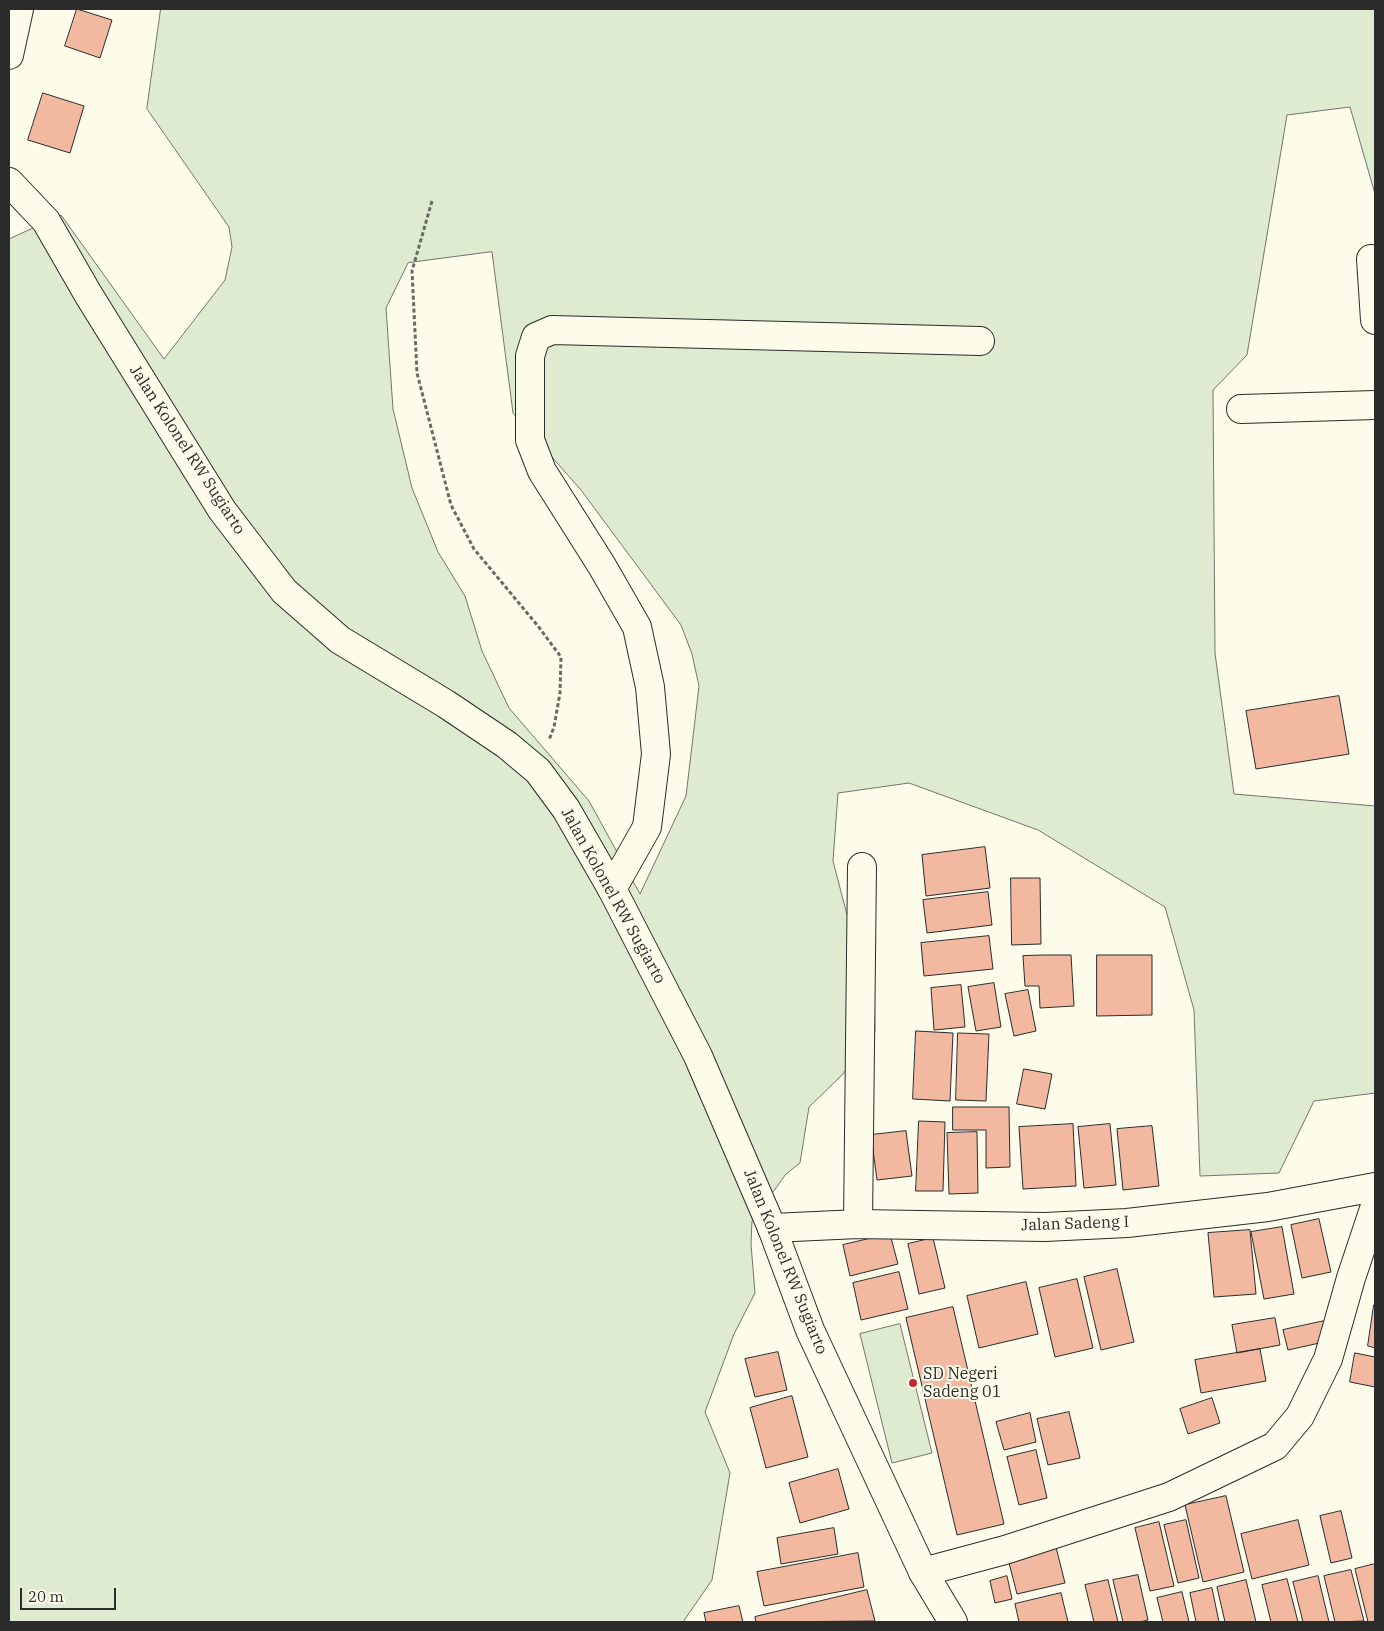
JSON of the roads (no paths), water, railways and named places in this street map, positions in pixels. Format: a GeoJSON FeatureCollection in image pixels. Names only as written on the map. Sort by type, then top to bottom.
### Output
{"type":"FeatureCollection","features":[{"type":"Feature","properties":{"kind":"street"},"geometry":{"type":"LineString","coordinates":[[9,55],[19,9]]}},
{"type":"Feature","properties":{"kind":"street","name":"Jalan Kolonel RW Sugiarto"},"geometry":{"type":"LineString","coordinates":[[9,182],[46,221],[88,294],[222,510],[284,591],[340,640],[446,704],[507,745],[538,771],[566,809],[612,889],[698,1056],[772,1228],[810,1330],[923,1572],[953,1622]]}},
{"type":"Feature","properties":{"kind":"street"},"geometry":{"type":"LineString","coordinates":[[1371,258],[1375,320]]}},
{"type":"Feature","properties":{"kind":"street"},"geometry":{"type":"LineString","coordinates":[[612,889],[648,827],[656,754],[650,688],[637,627],[602,566],[542,471],[530,440],[530,356],[536,337],[552,330],[980,341]]}},
{"type":"Feature","properties":{"kind":"street"},"geometry":{"type":"LineString","coordinates":[[1241,409],[1375,405]]}},
{"type":"Feature","properties":{"kind":"street"},"geometry":{"type":"LineString","coordinates":[[858,1224],[862,867]]}},
{"type":"Feature","properties":{"kind":"street","name":"Jalan Sadeng I"},"geometry":{"type":"LineString","coordinates":[[772,1228],[858,1224],[1045,1227],[1127,1223],[1268,1207],[1375,1187]]}},
{"type":"Feature","properties":{"kind":"street"},"geometry":{"type":"LineString","coordinates":[[923,1572],[1005,1550],[1169,1497],[1275,1446],[1300,1416],[1328,1359],[1351,1278],[1375,1206]]}},
{"type":"Feature","properties":{"kind":"place","name":"SD Negeri Sadeng 01"},"geometry":{"type":"Point","coordinates":[913,1383]}}]}
